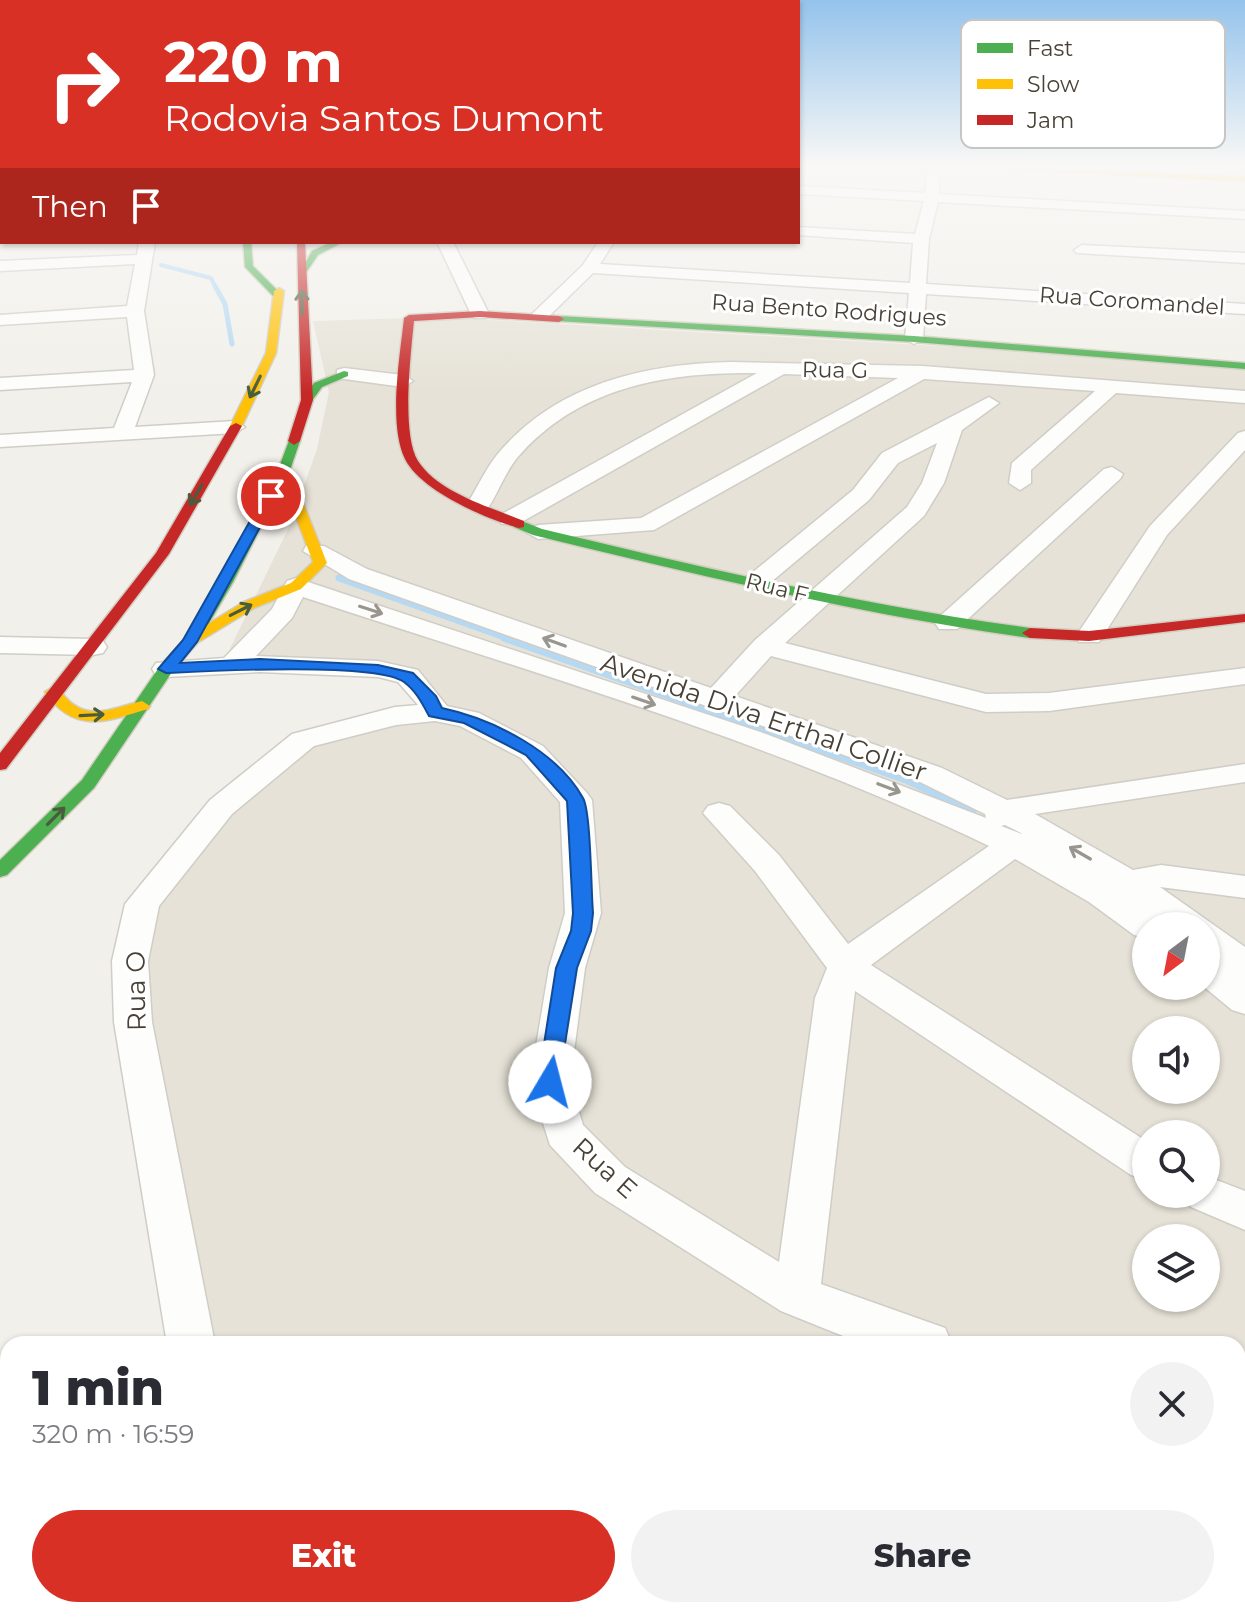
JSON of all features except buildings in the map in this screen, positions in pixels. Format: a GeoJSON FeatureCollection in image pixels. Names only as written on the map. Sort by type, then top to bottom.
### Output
{"type":"FeatureCollection","features":[{"type":"Feature","properties":{"kind":"main road"},"geometry":{"type":"LineString","coordinates":[[247,244],[249,267],[279,297]]}},
{"type":"Feature","properties":{"kind":"main road"},"geometry":{"type":"LineString","coordinates":[[301,244],[307,400]]}},
{"type":"Feature","properties":{"kind":"main road"},"geometry":{"type":"LineString","coordinates":[[302,272],[315,253],[335,244]]}},
{"type":"Feature","properties":{"kind":"main road"},"geometry":{"type":"LineString","coordinates":[[0,765],[53,692],[93,647],[162,554],[235,427],[271,353],[279,297],[278,267]]}},
{"type":"Feature","properties":{"kind":"main road","name":"Rua Bento Rodrigues"},"geometry":{"type":"LineString","coordinates":[[409,318],[540,315],[914,339],[1245,366]]}},
{"type":"Feature","properties":{"kind":"main road","name":"Rua F"},"geometry":{"type":"LineString","coordinates":[[409,318],[403,381],[409,457],[423,474],[478,506],[538,532],[819,599],[948,623],[1089,636],[1245,618]]}},
{"type":"Feature","properties":{"kind":"main road"},"geometry":{"type":"LineString","coordinates":[[303,357],[313,364],[344,374]]}},
{"type":"Feature","properties":{"kind":"main road"},"geometry":{"type":"LineString","coordinates":[[0,871],[88,784],[178,655],[226,582],[284,470],[288,432],[318,385],[344,374]]}},
{"type":"Feature","properties":{"kind":"main road"},"geometry":{"type":"LineString","coordinates":[[235,427],[259,428]]}},
{"type":"Feature","properties":{"kind":"main road"},"geometry":{"type":"LineString","coordinates":[[178,655],[227,617],[296,586],[320,563],[284,470]]}},
{"type":"Feature","properties":{"kind":"main road"},"geometry":{"type":"LineString","coordinates":[[53,692],[64,710],[79,716],[114,714],[142,706]]}},
{"type":"Feature","properties":{"kind":"main road"},"geometry":{"type":"LineString","coordinates":[[0,753],[28,726]]}},
{"type":"Feature","properties":{"kind":"street"},"geometry":{"type":"LineString","coordinates":[[914,339],[921,242]]}},
{"type":"Feature","properties":{"kind":"street"},"geometry":{"type":"LineString","coordinates":[[1138,242],[1245,258]]}},
{"type":"Feature","properties":{"kind":"street"},"geometry":{"type":"LineString","coordinates":[[446,244],[480,314]]}},
{"type":"Feature","properties":{"kind":"street"},"geometry":{"type":"LineString","coordinates":[[540,315],[589,268],[605,244]]}},
{"type":"Feature","properties":{"kind":"street"},"geometry":{"type":"LineString","coordinates":[[0,266],[146,251],[135,311],[144,375],[123,432]]}},
{"type":"Feature","properties":{"kind":"street","name":"Rua Coromandel"},"geometry":{"type":"LineString","coordinates":[[589,268],[1093,292],[1245,309]]}},
{"type":"Feature","properties":{"kind":"street"},"geometry":{"type":"LineString","coordinates":[[0,320],[135,311]]}},
{"type":"Feature","properties":{"kind":"street"},"geometry":{"type":"LineString","coordinates":[[510,519],[780,368]]}},
{"type":"Feature","properties":{"kind":"street","name":"Rua G"},"geometry":{"type":"LineString","coordinates":[[478,506],[509,454],[553,415],[604,388],[635,378],[683,370],[780,368],[923,371],[1245,397]]}},
{"type":"Feature","properties":{"kind":"street"},"geometry":{"type":"LineString","coordinates":[[538,532],[646,525],[923,371]]}},
{"type":"Feature","properties":{"kind":"street"},"geometry":{"type":"LineString","coordinates":[[344,374],[403,381]]}},
{"type":"Feature","properties":{"kind":"street"},"geometry":{"type":"LineString","coordinates":[[0,384],[144,375]]}},
{"type":"Feature","properties":{"kind":"street"},"geometry":{"type":"LineString","coordinates":[[1020,483],[1020,468],[1111,387]]}},
{"type":"Feature","properties":{"kind":"street"},"geometry":{"type":"LineString","coordinates":[[756,582],[861,495],[890,458],[953,427],[989,403]]}},
{"type":"Feature","properties":{"kind":"street"},"geometry":{"type":"LineString","coordinates":[[0,441],[235,427]]}},
{"type":"Feature","properties":{"kind":"street"},"geometry":{"type":"LineString","coordinates":[[716,700],[765,646],[916,511],[933,483],[953,427]]}},
{"type":"Feature","properties":{"kind":"street"},"geometry":{"type":"LineString","coordinates":[[1089,636],[1158,531],[1245,437]]}},
{"type":"Feature","properties":{"kind":"street"},"geometry":{"type":"LineString","coordinates":[[948,623],[1112,474]]}},
{"type":"Feature","properties":{"kind":"street","name":"Avenida Diva Erthal Collier"},"geometry":{"type":"LineString","coordinates":[[315,551],[358,574],[931,775],[1132,915]]}},
{"type":"Feature","properties":{"kind":"street"},"geometry":{"type":"LineString","coordinates":[[232,665],[283,612],[296,586]]}},
{"type":"Feature","properties":{"kind":"street","name":"Avenida Diva Erthal Collier"},"geometry":{"type":"LineString","coordinates":[[296,586],[650,703],[1003,827],[1131,882],[1173,912]]}},
{"type":"Feature","properties":{"kind":"street"},"geometry":{"type":"LineString","coordinates":[[0,645],[93,647]]}},
{"type":"Feature","properties":{"kind":"street"},"geometry":{"type":"LineString","coordinates":[[765,646],[986,703],[1049,702],[1245,676]]}},
{"type":"Feature","properties":{"kind":"street"},"geometry":{"type":"LineString","coordinates":[[178,655],[232,665],[275,664],[408,676],[430,699],[435,712]]}},
{"type":"Feature","properties":{"kind":"street","name":"Rua E"},"geometry":{"type":"LineString","coordinates":[[435,712],[469,719],[532,752],[576,800],[583,913],[581,931],[567,968],[550,1082],[565,1133],[610,1180],[693,1235],[797,1296],[898,1336]]}},
{"type":"Feature","properties":{"kind":"street","name":"Rua O"},"geometry":{"type":"LineString","coordinates":[[190,1336],[133,1022],[130,961],[142,904],[221,807],[303,740],[395,716],[435,712]]}},
{"type":"Feature","properties":{"kind":"street"},"geometry":{"type":"LineString","coordinates":[[797,1296],[834,998],[846,967],[1003,827],[1245,773]]}},
{"type":"Feature","properties":{"kind":"street"},"geometry":{"type":"LineString","coordinates":[[719,813],[767,863],[846,967],[1132,1154]]}},
{"type":"Feature","properties":{"kind":"street"},"geometry":{"type":"LineString","coordinates":[[1131,882],[1161,876],[1245,887]]}},
{"type":"Feature","properties":{"kind":"street"},"geometry":{"type":"LineString","coordinates":[[1220,947],[1245,966]]}},
{"type":"Feature","properties":{"kind":"street"},"geometry":{"type":"LineString","coordinates":[[1220,980],[1245,1000]]}},
{"type":"Feature","properties":{"kind":"street"},"geometry":{"type":"LineString","coordinates":[[1220,1200],[1245,1211]]}},
{"type":"Feature","properties":{"kind":"shaded area"},"geometry":{"type":"Polygon","coordinates":[[[440,317],[1245,364],[1245,1336],[178,1336],[125,1092],[135,890],[197,814],[275,749],[424,718],[424,681],[224,661],[290,525],[317,449],[329,392],[313,321],[440,317]]]}},
{"type":"Feature","properties":{"kind":"waterway"},"geometry":{"type":"LineString","coordinates":[[161,265],[211,278],[215,286]]}},
{"type":"Feature","properties":{"kind":"waterway"},"geometry":{"type":"LineString","coordinates":[[215,286],[225,304],[232,344]]}},
{"type":"Feature","properties":{"kind":"waterway"},"geometry":{"type":"LineString","coordinates":[[339,578],[510,639]]}},
{"type":"Feature","properties":{"kind":"waterway"},"geometry":{"type":"LineString","coordinates":[[504,637],[906,779],[972,810]]}},
{"type":"Feature","properties":{"kind":"traffic: fast"},"geometry":{"type":"LineString","coordinates":[[247,244],[249,267],[279,297]]}},
{"type":"Feature","properties":{"kind":"traffic: fast"},"geometry":{"type":"LineString","coordinates":[[302,272],[315,253],[335,244]]}},
{"type":"Feature","properties":{"kind":"traffic: fast"},"geometry":{"type":"LineString","coordinates":[[559,319],[914,339],[1245,366]]}},
{"type":"Feature","properties":{"kind":"traffic: fast"},"geometry":{"type":"LineString","coordinates":[[307,400],[318,385],[344,374]]}},
{"type":"Feature","properties":{"kind":"traffic: fast"},"geometry":{"type":"LineString","coordinates":[[0,871],[88,784],[166,669],[190,642],[226,582],[284,470],[294,441]]}},
{"type":"Feature","properties":{"kind":"traffic: fast"},"geometry":{"type":"LineString","coordinates":[[519,524],[538,532],[782,590],[968,625],[1030,633]]}},
{"type":"Feature","properties":{"kind":"traffic: slow"},"geometry":{"type":"LineString","coordinates":[[236,426],[271,353],[279,291]]}},
{"type":"Feature","properties":{"kind":"traffic: slow"},"geometry":{"type":"LineString","coordinates":[[195,638],[249,605],[296,586],[320,563],[284,470]]}},
{"type":"Feature","properties":{"kind":"traffic: slow"},"geometry":{"type":"LineString","coordinates":[[53,692],[61,704],[81,716],[104,716],[142,706]]}},
{"type":"Feature","properties":{"kind":"traffic: jam"},"geometry":{"type":"LineString","coordinates":[[294,441],[307,400],[301,244]]}},
{"type":"Feature","properties":{"kind":"traffic: jam"},"geometry":{"type":"LineString","coordinates":[[519,524],[446,491],[412,461],[407,450],[404,413],[409,318],[480,314],[559,319]]}},
{"type":"Feature","properties":{"kind":"traffic: jam"},"geometry":{"type":"LineString","coordinates":[[0,765],[162,554],[236,426]]}},
{"type":"Feature","properties":{"kind":"traffic: jam"},"geometry":{"type":"LineString","coordinates":[[1030,633],[1089,636],[1245,618]]}},
{"type":"Feature","properties":{"kind":"route"},"geometry":{"type":"LineString","coordinates":[[271,496],[190,642],[166,669],[260,664],[378,669],[408,676],[430,699],[435,712],[469,719],[532,752],[576,800],[583,913],[581,931],[567,968],[550,1082]]}}]}
